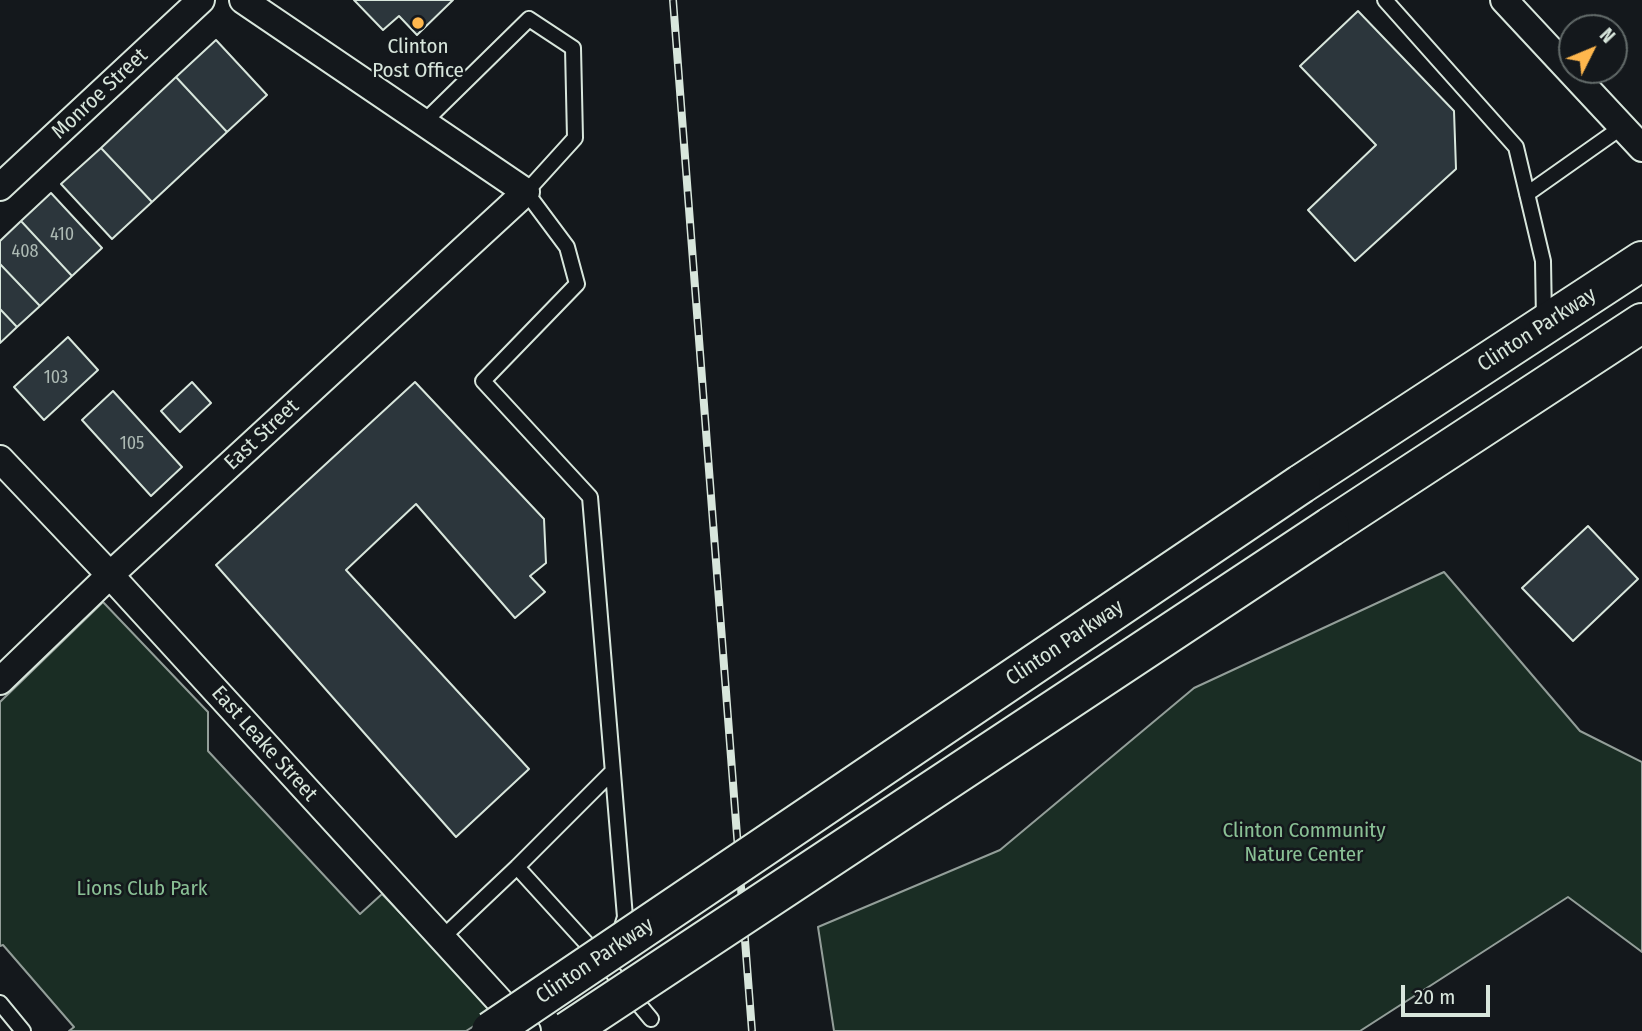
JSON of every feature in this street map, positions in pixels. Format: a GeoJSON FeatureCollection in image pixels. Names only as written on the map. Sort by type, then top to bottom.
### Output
{"type":"FeatureCollection","features":[{"type":"Feature","properties":{"kind":"main road","name":"Clinton Parkway"},"geometry":{"type":"LineString","coordinates":[[491,1031],[1301,484],[1642,261]]}},
{"type":"Feature","properties":{"kind":"main road","name":"Clinton Parkway"},"geometry":{"type":"LineString","coordinates":[[568,1031],[1642,323]]}},
{"type":"Feature","properties":{"kind":"street","name":"Monroe Street"},"geometry":{"type":"LineString","coordinates":[[0,187],[201,0]]}},
{"type":"Feature","properties":{"kind":"street"},"geometry":{"type":"LineString","coordinates":[[243,0],[526,192]]}},
{"type":"Feature","properties":{"kind":"street"},"geometry":{"type":"LineString","coordinates":[[1504,0],[1642,148]]}},
{"type":"Feature","properties":{"kind":"street","name":"East Street"},"geometry":{"type":"LineString","coordinates":[[0,681],[110,575],[526,192]]}},
{"type":"Feature","properties":{"kind":"street","name":"East Leake Street"},"geometry":{"type":"LineString","coordinates":[[0,460],[110,575],[527,1031]]}},
{"type":"Feature","properties":{"kind":"lane"},"geometry":{"type":"LineString","coordinates":[[1385,0],[1516,147],[1543,261],[1544,325]]}},
{"type":"Feature","properties":{"kind":"lane"},"geometry":{"type":"LineString","coordinates":[[424,122],[529,19],[573,48],[575,138],[526,192],[567,247],[577,284],[483,381],[590,497],[625,917],[608,967]]}},
{"type":"Feature","properties":{"kind":"lane"},"geometry":{"type":"LineString","coordinates":[[1527,194],[1622,127]]}},
{"type":"Feature","properties":{"kind":"lane"},"geometry":{"type":"LineString","coordinates":[[442,938],[612,772]]}},
{"type":"Feature","properties":{"kind":"lane"},"geometry":{"type":"LineString","coordinates":[[517,867],[608,967],[651,1019]]}},
{"type":"Feature","properties":{"kind":"lane"},"geometry":{"type":"LineString","coordinates":[[0,1003],[23,1031]]}},
{"type":"Feature","properties":{"kind":"green space","name":"Clinton Community Nature Center"},"geometry":{"type":"Polygon","coordinates":[[[1444,572],[1580,731],[1642,762],[1642,952],[1568,897],[1360,1031],[834,1031],[818,927],[1000,850],[1194,688],[1444,572]]]}},
{"type":"Feature","properties":{"kind":"green space","name":"Lions Club Park"},"geometry":{"type":"Polygon","coordinates":[[[103,602],[208,712],[208,751],[360,914],[382,894],[496,1012],[466,1031],[69,1031],[74,1027],[3,945],[0,946],[0,702],[103,602]]]}},
{"type":"Feature","properties":{"kind":"building","name":"Clinton Post Office"},"geometry":{"type":"Polygon","coordinates":[[[354,0],[453,0],[417,35],[399,16],[383,30],[354,0]]]}},
{"type":"Feature","properties":{"kind":"building"},"geometry":{"type":"Polygon","coordinates":[[[1358,11],[1454,111],[1456,169],[1355,261],[1308,210],[1376,145],[1300,66],[1358,11]]]}},
{"type":"Feature","properties":{"kind":"building"},"geometry":{"type":"Polygon","coordinates":[[[216,40],[267,95],[227,132],[176,77],[216,40]]]}},
{"type":"Feature","properties":{"kind":"building"},"geometry":{"type":"Polygon","coordinates":[[[176,77],[227,132],[152,202],[101,148],[176,77]]]}},
{"type":"Feature","properties":{"kind":"building"},"geometry":{"type":"Polygon","coordinates":[[[101,148],[152,202],[112,239],[61,184],[101,148]]]}},
{"type":"Feature","properties":{"kind":"building"},"geometry":{"type":"Polygon","coordinates":[[[51,193],[102,248],[72,276],[21,221],[51,193]]]}},
{"type":"Feature","properties":{"kind":"building"},"geometry":{"type":"Polygon","coordinates":[[[21,221],[72,276],[40,306],[0,264],[0,241],[21,221]]]}},
{"type":"Feature","properties":{"kind":"building"},"geometry":{"type":"Polygon","coordinates":[[[0,264],[40,306],[17,327],[0,309],[0,264]]]}},
{"type":"Feature","properties":{"kind":"building"},"geometry":{"type":"Polygon","coordinates":[[[0,309],[17,327],[0,343],[0,309]]]}},
{"type":"Feature","properties":{"kind":"building"},"geometry":{"type":"Polygon","coordinates":[[[68,337],[98,370],[44,420],[14,387],[68,337]]]}},
{"type":"Feature","properties":{"kind":"building"},"geometry":{"type":"Polygon","coordinates":[[[192,382],[211,403],[180,432],[161,411],[192,382]]]}},
{"type":"Feature","properties":{"kind":"building"},"geometry":{"type":"Polygon","coordinates":[[[415,382],[544,519],[546,563],[530,576],[545,592],[515,618],[416,504],[346,570],[529,769],[456,837],[216,565],[415,382]]]}},
{"type":"Feature","properties":{"kind":"building"},"geometry":{"type":"Polygon","coordinates":[[[113,391],[182,467],[151,496],[82,420],[113,391]]]}},
{"type":"Feature","properties":{"kind":"building"},"geometry":{"type":"Polygon","coordinates":[[[1588,526],[1638,579],[1573,641],[1522,588],[1588,526]]]}},
{"type":"Feature","properties":{"kind":"railway"},"geometry":{"type":"LineString","coordinates":[[673,0],[752,1031]]}},
{"type":"Feature","properties":{"kind":"place","name":"Clinton Post Office"},"geometry":{"type":"Point","coordinates":[418,23]}}]}
